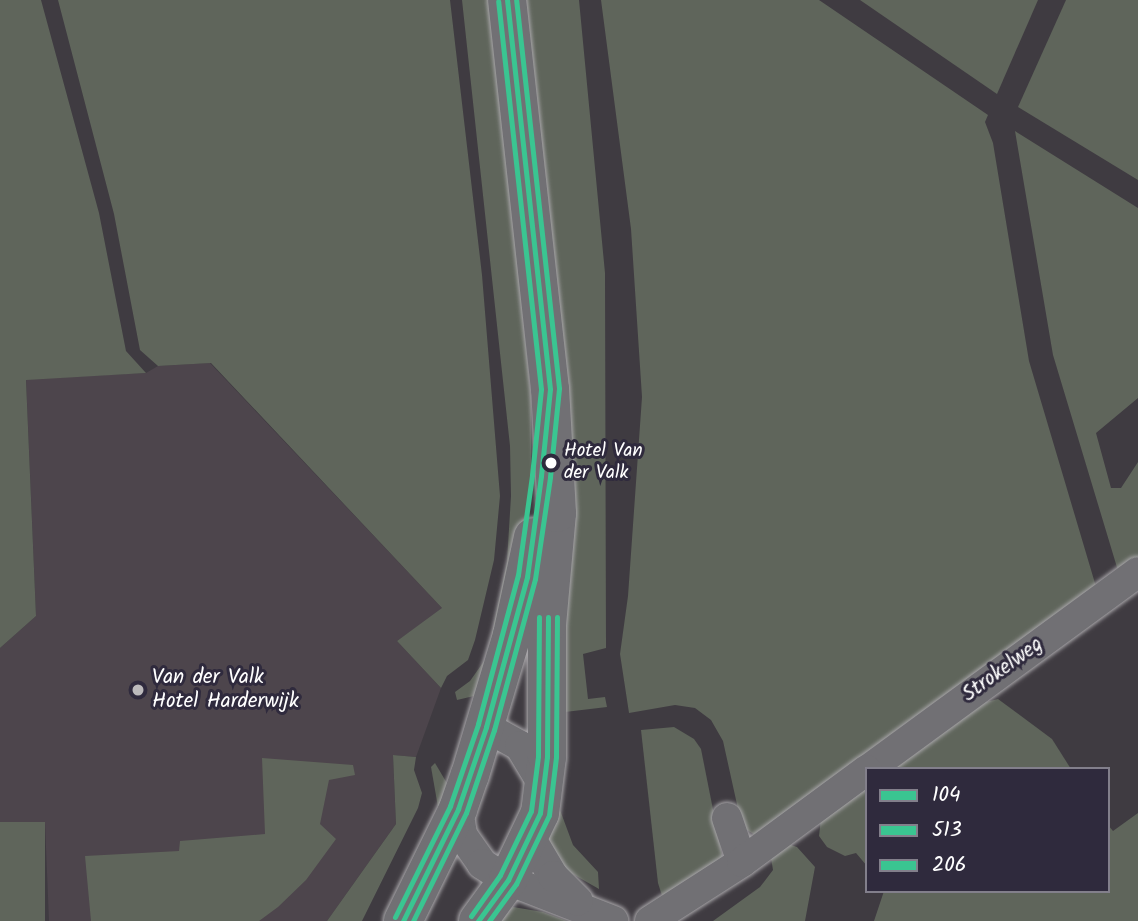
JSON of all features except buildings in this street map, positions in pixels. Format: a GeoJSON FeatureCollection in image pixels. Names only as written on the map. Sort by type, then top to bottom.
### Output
{"type":"FeatureCollection","features":[{"type":"Feature","properties":{"kind":"main road"},"geometry":{"type":"LineString","coordinates":[[478,921],[508,880],[531,839],[544,786],[547,625],[557,513],[550,389],[507,0]]}},
{"type":"Feature","properties":{"kind":"main road"},"geometry":{"type":"LineString","coordinates":[[403,921],[458,809],[486,727],[527,577],[550,389]]}},
{"type":"Feature","properties":{"kind":"street","name":"Strokelweg"},"geometry":{"type":"LineString","coordinates":[[871,767],[1138,572]]}},
{"type":"Feature","properties":{"kind":"street"},"geometry":{"type":"LineString","coordinates":[[486,727],[520,746],[544,786]]}},
{"type":"Feature","properties":{"kind":"street","name":"Strokelweg"},"geometry":{"type":"LineString","coordinates":[[650,921],[742,862],[865,771]]}},
{"type":"Feature","properties":{"kind":"street"},"geometry":{"type":"LineString","coordinates":[[458,809],[470,852],[508,880],[601,917]]}},
{"type":"Feature","properties":{"kind":"street"},"geometry":{"type":"LineString","coordinates":[[727,818],[742,862]]}},
{"type":"Feature","properties":{"kind":"street"},"geometry":{"type":"LineString","coordinates":[[531,839],[553,876],[601,917]]}},
{"type":"Feature","properties":{"kind":"shaded area"},"geometry":{"type":"Polygon","coordinates":[[[0,0],[41,0],[99,213],[126,351],[146,373],[26,380],[36,616],[0,648],[0,0]]]}},
{"type":"Feature","properties":{"kind":"shaded area"},"geometry":{"type":"Polygon","coordinates":[[[58,0],[450,0],[482,275],[500,496],[494,560],[475,640],[468,660],[447,676],[441,688],[397,641],[442,608],[211,363],[158,366],[140,350],[114,214],[58,0]]]}},
{"type":"Feature","properties":{"kind":"shaded area"},"geometry":{"type":"Polygon","coordinates":[[[462,0],[491,0],[531,397],[531,489],[511,609],[474,696],[457,700],[455,692],[470,681],[487,657],[507,562],[511,496],[510,446],[462,0]]]}},
{"type":"Feature","properties":{"kind":"shaded area"},"geometry":{"type":"Polygon","coordinates":[[[523,0],[579,0],[605,273],[606,648],[583,654],[588,699],[605,697],[607,707],[565,712],[523,0]]]}},
{"type":"Feature","properties":{"kind":"shaded area"},"geometry":{"type":"Polygon","coordinates":[[[601,0],[819,0],[988,115],[985,122],[993,143],[1029,361],[1097,590],[755,835],[742,827],[723,741],[711,720],[695,708],[675,705],[629,713],[620,654],[628,596],[642,397],[631,229],[601,0]]]}},
{"type":"Feature","properties":{"kind":"shaded area"},"geometry":{"type":"Polygon","coordinates":[[[860,0],[1038,0],[997,94],[860,0]]]}},
{"type":"Feature","properties":{"kind":"shaded area"},"geometry":{"type":"Polygon","coordinates":[[[1066,0],[1138,0],[1138,180],[1018,107],[1066,0]]]}},
{"type":"Feature","properties":{"kind":"shaded area"},"geometry":{"type":"Polygon","coordinates":[[[1015,131],[1138,208],[1138,398],[1096,433],[1111,488],[1121,488],[1138,462],[1138,558],[1119,574],[1053,355],[1015,131]]]}},
{"type":"Feature","properties":{"kind":"shaded area"},"geometry":{"type":"Polygon","coordinates":[[[210,363],[443,609],[397,641],[441,688],[416,757],[393,755],[396,824],[327,921],[49,921],[45,823],[0,822],[0,648],[36,616],[26,379],[146,373],[158,366],[210,363]]]}},
{"type":"Feature","properties":{"kind":"shaded area"},"geometry":{"type":"Polygon","coordinates":[[[998,699],[1052,739],[1070,767],[888,767],[970,706],[998,699]]]}},
{"type":"Feature","properties":{"kind":"shaded area"},"geometry":{"type":"Polygon","coordinates":[[[674,727],[694,739],[701,749],[723,860],[664,902],[658,883],[641,730],[674,727]]]}},
{"type":"Feature","properties":{"kind":"shaded area"},"geometry":{"type":"Polygon","coordinates":[[[393,755],[416,757],[414,770],[422,793],[418,808],[362,921],[327,921],[396,824],[393,755]]]}},
{"type":"Feature","properties":{"kind":"shaded area"},"geometry":{"type":"Polygon","coordinates":[[[262,758],[353,765],[355,775],[329,780],[320,824],[336,839],[306,880],[278,907],[259,921],[91,921],[85,856],[179,851],[180,841],[265,834],[262,758]]]}},
{"type":"Feature","properties":{"kind":"shaded area"},"geometry":{"type":"Polygon","coordinates":[[[435,763],[448,785],[438,807],[431,767],[435,763]]]}},
{"type":"Feature","properties":{"kind":"shaded area"},"geometry":{"type":"Polygon","coordinates":[[[865,784],[865,864],[856,853],[845,856],[827,847],[819,836],[821,818],[865,784]]]}},
{"type":"Feature","properties":{"kind":"shaded area"},"geometry":{"type":"Polygon","coordinates":[[[560,810],[573,845],[598,872],[599,889],[562,868],[545,847],[560,810]]]}},
{"type":"Feature","properties":{"kind":"shaded area"},"geometry":{"type":"Polygon","coordinates":[[[1138,813],[1138,921],[874,921],[883,893],[1110,893],[1110,827],[1113,831],[1138,813]]]}},
{"type":"Feature","properties":{"kind":"shaded area"},"geometry":{"type":"Polygon","coordinates":[[[0,822],[45,822],[45,921],[0,921],[0,822]]]}},
{"type":"Feature","properties":{"kind":"shaded area"},"geometry":{"type":"Polygon","coordinates":[[[785,843],[797,847],[815,867],[805,921],[713,921],[760,887],[773,870],[771,858],[785,843]]]}},
{"type":"Feature","properties":{"kind":"shaded area"},"geometry":{"type":"Polygon","coordinates":[[[513,907],[543,912],[567,921],[490,921],[513,907]]]}},
{"type":"Feature","properties":{"kind":"transit line","name":"104"},"geometry":{"type":"LineString","coordinates":[[403,921],[458,809],[486,727],[527,577],[541,476],[550,389],[507,0]]}},
{"type":"Feature","properties":{"kind":"transit line","name":"513"},"geometry":{"type":"LineString","coordinates":[[413,921],[466,813],[494,730],[535,579],[550,477],[559,388],[516,0]]}},
{"type":"Feature","properties":{"kind":"transit line","name":"206"},"geometry":{"type":"LineString","coordinates":[[395,917],[450,806],[478,724],[518,575],[532,475],[541,389],[498,1]]}},
{"type":"Feature","properties":{"kind":"transit line","name":"206"},"geometry":{"type":"LineString","coordinates":[[471,916],[500,875],[531,811],[538,756],[539,617]]}},
{"type":"Feature","properties":{"kind":"transit line","name":"104"},"geometry":{"type":"LineString","coordinates":[[478,921],[508,880],[540,813],[547,757],[548,617]]}},
{"type":"Feature","properties":{"kind":"transit line","name":"513"},"geometry":{"type":"LineString","coordinates":[[489,921],[516,884],[549,815],[556,757],[557,617]]}},
{"type":"Feature","properties":{"kind":"place","name":"Hotel Van der Valk"},"geometry":{"type":"Point","coordinates":[551,463]}},
{"type":"Feature","properties":{"kind":"place","name":"Van der Valk Hotel Harderwijk"},"geometry":{"type":"Point","coordinates":[138,690]}}]}
